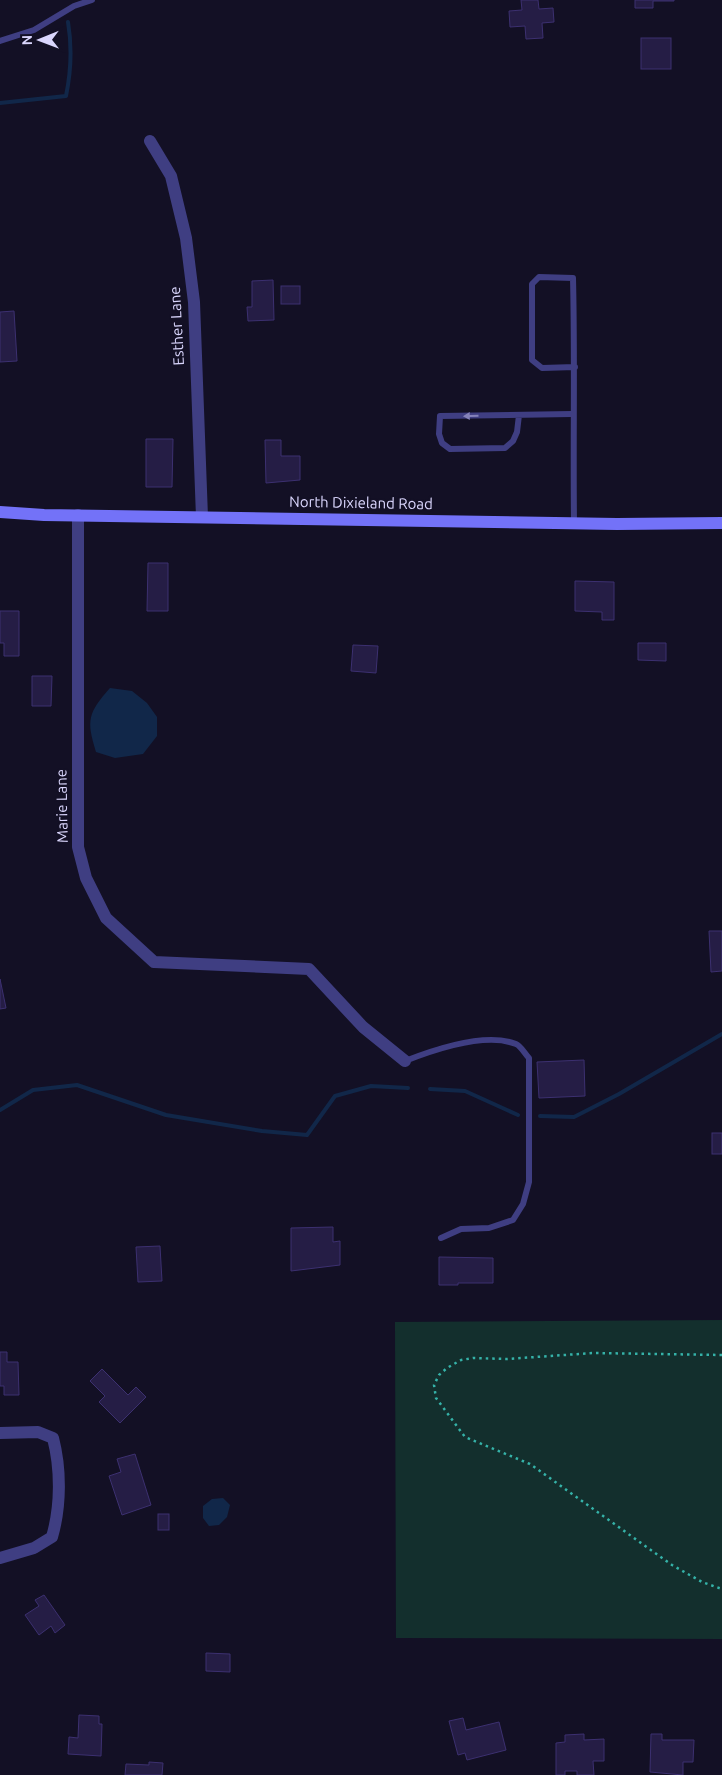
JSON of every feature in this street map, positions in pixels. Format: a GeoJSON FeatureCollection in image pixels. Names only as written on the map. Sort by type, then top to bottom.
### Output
{"type":"FeatureCollection","features":[{"type":"Feature","properties":{"kind":"street","name":"Esther Lane"},"geometry":{"type":"LineString","coordinates":[[150,142],[170,176],[186,238],[194,302],[202,517]]}},
{"type":"Feature","properties":{"kind":"street","name":"North Dixieland Road"},"geometry":{"type":"LineString","coordinates":[[0,512],[44,516],[78,514],[574,523],[722,523]]}},
{"type":"Feature","properties":{"kind":"street","name":"Marie Lane"},"geometry":{"type":"LineString","coordinates":[[78,514],[78,847],[86,878],[106,918],[154,962],[309,969],[363,1027],[405,1061]]}},
{"type":"Feature","properties":{"kind":"street"},"geometry":{"type":"LineString","coordinates":[[0,1433],[38,1432],[53,1438],[58,1465],[57,1518],[52,1537],[34,1548],[0,1558]]}},
{"type":"Feature","properties":{"kind":"lane"},"geometry":{"type":"LineString","coordinates":[[0,41],[34,30],[74,6],[92,0]]}},
{"type":"Feature","properties":{"kind":"lane"},"geometry":{"type":"LineString","coordinates":[[574,523],[572,414],[575,367],[573,278],[539,277],[532,284],[532,360],[542,368],[575,367]]}},
{"type":"Feature","properties":{"kind":"lane"},"geometry":{"type":"LineString","coordinates":[[519,415],[517,432],[513,441],[505,448],[450,449],[442,443],[439,434],[440,416],[572,414]]}},
{"type":"Feature","properties":{"kind":"lane"},"geometry":{"type":"LineString","coordinates":[[405,1061],[429,1052],[480,1041],[500,1040],[518,1044],[529,1058],[529,1182],[523,1204],[513,1220],[489,1228],[461,1229],[441,1238]]}},
{"type":"Feature","properties":{"kind":"path"},"geometry":{"type":"LineString","coordinates":[[722,1355],[592,1353],[507,1359],[473,1358],[460,1360],[447,1368],[439,1375],[434,1385],[439,1403],[465,1437],[530,1464],[672,1566],[702,1582],[722,1589]]}},
{"type":"Feature","properties":{"kind":"green space"},"geometry":{"type":"Polygon","coordinates":[[[722,1320],[722,1639],[396,1638],[395,1322],[722,1320]]]}},
{"type":"Feature","properties":{"kind":"water"},"geometry":{"type":"Polygon","coordinates":[[[110,688],[132,691],[147,703],[157,717],[157,736],[143,754],[115,758],[96,752],[91,732],[91,717],[97,704],[110,688]]]}},
{"type":"Feature","properties":{"kind":"water"},"geometry":{"type":"Polygon","coordinates":[[[223,1498],[230,1505],[227,1517],[219,1525],[209,1526],[203,1518],[203,1506],[212,1499],[223,1498]]]}},
{"type":"Feature","properties":{"kind":"building"},"geometry":{"type":"Polygon","coordinates":[[[521,0],[538,0],[539,9],[553,8],[554,22],[542,23],[543,38],[526,39],[525,26],[510,27],[509,11],[522,10],[521,0]]]}},
{"type":"Feature","properties":{"kind":"building"},"geometry":{"type":"Polygon","coordinates":[[[635,0],[674,1],[653,1],[653,8],[635,8],[635,0]]]}},
{"type":"Feature","properties":{"kind":"building"},"geometry":{"type":"Polygon","coordinates":[[[641,38],[671,38],[671,69],[641,69],[641,38]]]}},
{"type":"Feature","properties":{"kind":"building"},"geometry":{"type":"Polygon","coordinates":[[[273,280],[274,320],[248,321],[247,307],[252,307],[252,281],[273,280]]]}},
{"type":"Feature","properties":{"kind":"building"},"geometry":{"type":"Polygon","coordinates":[[[281,286],[300,286],[300,304],[281,304],[281,286]]]}},
{"type":"Feature","properties":{"kind":"building"},"geometry":{"type":"Polygon","coordinates":[[[14,311],[17,361],[0,362],[0,312],[14,311]]]}},
{"type":"Feature","properties":{"kind":"building"},"geometry":{"type":"Polygon","coordinates":[[[146,439],[173,439],[172,487],[146,487],[146,439]]]}},
{"type":"Feature","properties":{"kind":"building"},"geometry":{"type":"Polygon","coordinates":[[[265,440],[281,440],[281,456],[300,456],[300,480],[266,483],[265,440]]]}},
{"type":"Feature","properties":{"kind":"building"},"geometry":{"type":"Polygon","coordinates":[[[148,563],[168,563],[168,611],[147,611],[148,563]]]}},
{"type":"Feature","properties":{"kind":"building"},"geometry":{"type":"Polygon","coordinates":[[[575,581],[614,582],[614,620],[602,620],[602,612],[575,611],[575,581]]]}},
{"type":"Feature","properties":{"kind":"building"},"geometry":{"type":"Polygon","coordinates":[[[0,611],[19,611],[19,656],[4,656],[4,643],[0,643],[0,611]]]}},
{"type":"Feature","properties":{"kind":"building"},"geometry":{"type":"Polygon","coordinates":[[[638,643],[666,643],[666,661],[638,660],[638,643]]]}},
{"type":"Feature","properties":{"kind":"building"},"geometry":{"type":"Polygon","coordinates":[[[353,645],[378,646],[376,673],[351,671],[353,645]]]}},
{"type":"Feature","properties":{"kind":"building"},"geometry":{"type":"Polygon","coordinates":[[[32,676],[52,676],[51,706],[32,706],[32,676]]]}},
{"type":"Feature","properties":{"kind":"building"},"geometry":{"type":"Polygon","coordinates":[[[709,931],[722,931],[722,971],[711,972],[709,931]]]}},
{"type":"Feature","properties":{"kind":"building"},"geometry":{"type":"Polygon","coordinates":[[[0,979],[6,1008],[0,1009],[0,979]]]}},
{"type":"Feature","properties":{"kind":"building"},"geometry":{"type":"Polygon","coordinates":[[[584,1060],[585,1096],[539,1098],[537,1062],[584,1060]]]}},
{"type":"Feature","properties":{"kind":"building"},"geometry":{"type":"Polygon","coordinates":[[[712,1133],[722,1133],[722,1154],[712,1154],[712,1133]]]}},
{"type":"Feature","properties":{"kind":"building"},"geometry":{"type":"Polygon","coordinates":[[[333,1227],[333,1242],[340,1241],[340,1265],[291,1271],[291,1228],[333,1227]]]}},
{"type":"Feature","properties":{"kind":"building"},"geometry":{"type":"Polygon","coordinates":[[[160,1246],[162,1281],[138,1282],[136,1247],[160,1246]]]}},
{"type":"Feature","properties":{"kind":"building"},"geometry":{"type":"Polygon","coordinates":[[[439,1257],[493,1258],[493,1283],[439,1285],[439,1257]]]}},
{"type":"Feature","properties":{"kind":"building"},"geometry":{"type":"Polygon","coordinates":[[[0,1352],[7,1352],[7,1362],[18,1362],[19,1395],[4,1395],[4,1386],[0,1386],[0,1352]]]}},
{"type":"Feature","properties":{"kind":"building"},"geometry":{"type":"Polygon","coordinates":[[[102,1369],[128,1395],[136,1387],[146,1397],[120,1423],[99,1402],[105,1396],[90,1381],[102,1369]]]}},
{"type":"Feature","properties":{"kind":"building"},"geometry":{"type":"Polygon","coordinates":[[[135,1454],[151,1505],[122,1515],[109,1476],[121,1472],[117,1459],[135,1454]]]}},
{"type":"Feature","properties":{"kind":"building"},"geometry":{"type":"Polygon","coordinates":[[[158,1514],[169,1514],[169,1530],[158,1530],[158,1514]]]}},
{"type":"Feature","properties":{"kind":"building"},"geometry":{"type":"Polygon","coordinates":[[[44,1595],[65,1625],[55,1633],[51,1626],[39,1635],[25,1615],[39,1606],[35,1600],[44,1595]]]}},
{"type":"Feature","properties":{"kind":"building"},"geometry":{"type":"Polygon","coordinates":[[[206,1653],[230,1654],[230,1672],[206,1671],[206,1653]]]}},
{"type":"Feature","properties":{"kind":"building"},"geometry":{"type":"Polygon","coordinates":[[[79,1715],[99,1716],[99,1724],[102,1724],[101,1756],[68,1754],[69,1737],[78,1738],[79,1715]]]}},
{"type":"Feature","properties":{"kind":"building"},"geometry":{"type":"Polygon","coordinates":[[[463,1718],[466,1730],[499,1722],[506,1750],[467,1760],[465,1753],[458,1755],[449,1721],[463,1718]]]}},
{"type":"Feature","properties":{"kind":"building"},"geometry":{"type":"Polygon","coordinates":[[[584,1734],[584,1740],[604,1739],[604,1761],[593,1761],[594,1775],[577,1775],[577,1771],[565,1771],[565,1775],[556,1775],[556,1743],[565,1742],[565,1735],[584,1734]]]}},
{"type":"Feature","properties":{"kind":"building"},"geometry":{"type":"Polygon","coordinates":[[[651,1734],[662,1734],[662,1740],[694,1740],[693,1762],[683,1762],[683,1775],[650,1772],[651,1734]]]}},
{"type":"Feature","properties":{"kind":"building"},"geometry":{"type":"Polygon","coordinates":[[[149,1762],[163,1763],[162,1775],[125,1775],[126,1764],[149,1765],[149,1762]]]}},
{"type":"Feature","properties":{"kind":"waterway"},"geometry":{"type":"LineString","coordinates":[[0,103],[66,96],[70,59],[68,22]]}},
{"type":"Feature","properties":{"kind":"waterway"},"geometry":{"type":"LineString","coordinates":[[540,1116],[574,1117],[619,1094],[722,1034]]}},
{"type":"Feature","properties":{"kind":"waterway"},"geometry":{"type":"LineString","coordinates":[[0,1110],[33,1090],[77,1085],[166,1115],[262,1131],[307,1135],[335,1096],[371,1086],[408,1088]]}},
{"type":"Feature","properties":{"kind":"waterway"},"geometry":{"type":"LineString","coordinates":[[430,1089],[465,1091],[518,1115]]}}]}
